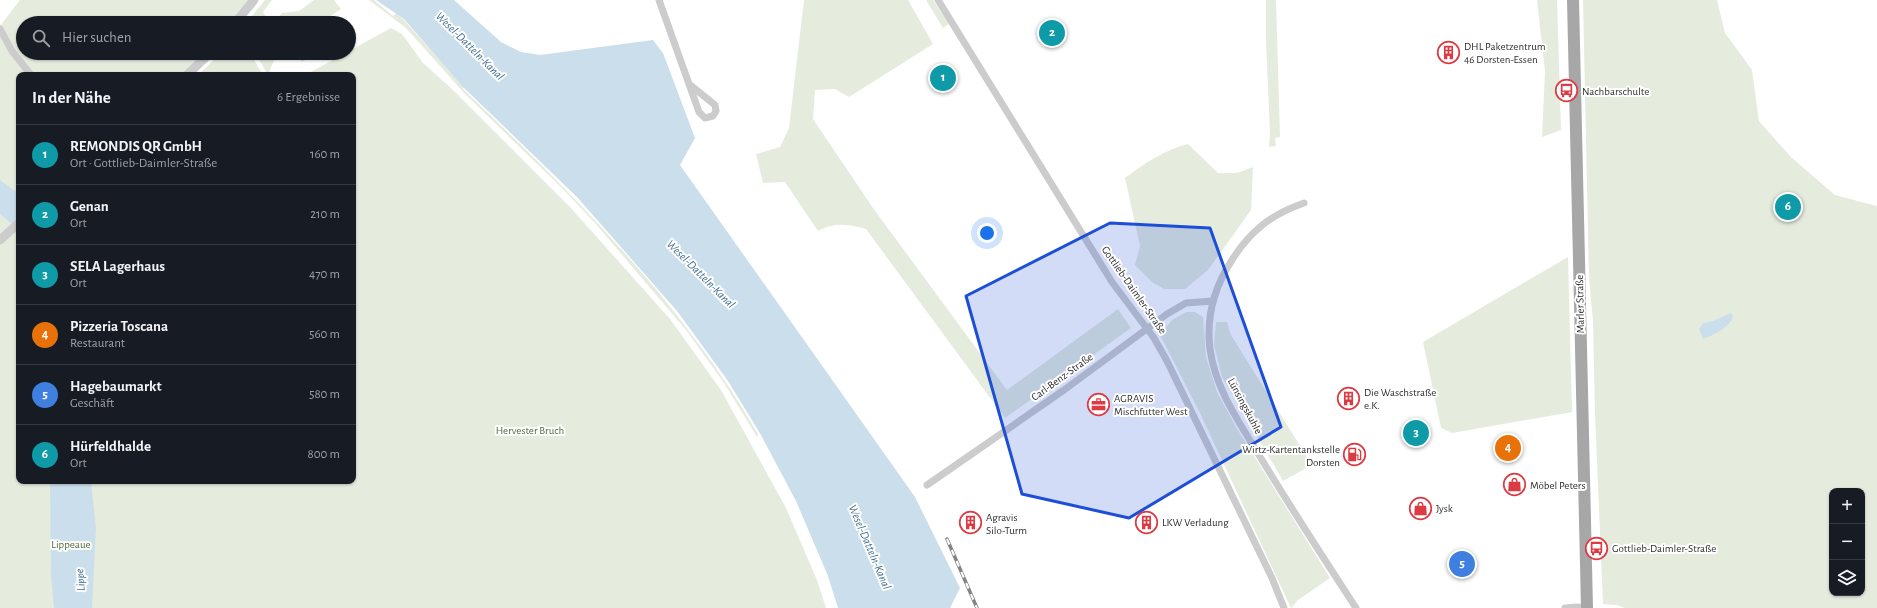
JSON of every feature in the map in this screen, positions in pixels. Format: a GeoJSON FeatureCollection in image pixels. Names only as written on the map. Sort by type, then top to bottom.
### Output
{"type":"FeatureCollection","features":[{"type":"Feature","properties":{"kind":"main road","name":"Marler Straße"},"geometry":{"type":"LineString","coordinates":[[1573,0],[1587,608]]}},
{"type":"Feature","properties":{"kind":"street"},"geometry":{"type":"LineString","coordinates":[[241,16],[254,0]]}},
{"type":"Feature","properties":{"kind":"street"},"geometry":{"type":"LineString","coordinates":[[659,0],[700,115],[708,118],[713,116],[716,111],[713,103],[689,84]]}},
{"type":"Feature","properties":{"kind":"street","name":"Gottlieb-Daimler-Straße"},"geometry":{"type":"LineString","coordinates":[[938,0],[1112,282],[1147,328],[1167,361],[1272,578],[1284,608]]}},
{"type":"Feature","properties":{"kind":"street"},"geometry":{"type":"LineString","coordinates":[[0,29],[16,56]]}},
{"type":"Feature","properties":{"kind":"street"},"geometry":{"type":"LineString","coordinates":[[19,60],[29,72]]}},
{"type":"Feature","properties":{"kind":"street"},"geometry":{"type":"LineString","coordinates":[[190,72],[203,60]]}},
{"type":"Feature","properties":{"kind":"street","name":"Lünsingskuhle"},"geometry":{"type":"LineString","coordinates":[[1304,203],[1274,215],[1248,238],[1226,269],[1213,301],[1209,328],[1210,349],[1215,372],[1224,394],[1281,491],[1356,608]]}},
{"type":"Feature","properties":{"kind":"street"},"geometry":{"type":"LineString","coordinates":[[0,240],[16,226]]}},
{"type":"Feature","properties":{"kind":"street","name":"Carl-Benz-Straße"},"geometry":{"type":"LineString","coordinates":[[927,485],[1064,390],[1147,328],[1186,303],[1213,301]]}},
{"type":"Feature","properties":{"kind":"street"},"geometry":{"type":"LineString","coordinates":[[1564,608],[1577,606],[1587,608]]}},
{"type":"Feature","properties":{"kind":"highlighted area"},"geometry":{"type":"Polygon","coordinates":[[[1110,223],[1210,228],[1281,427],[1129,518],[1022,494],[966,296],[1110,223]]]}},
{"type":"Feature","properties":{"kind":"green space","name":"Hervester Bruch"},"geometry":{"type":"Polygon","coordinates":[[[20,0],[249,0],[236,16],[16,16],[16,60],[197,60],[184,72],[16,72],[16,484],[356,484],[356,72],[311,72],[333,60],[356,60],[356,47],[391,28],[402,34],[423,63],[451,88],[570,207],[670,319],[721,390],[786,508],[817,580],[826,608],[0,608],[0,26],[20,0]]]}},
{"type":"Feature","properties":{"kind":"green space"},"geometry":{"type":"Polygon","coordinates":[[[265,0],[272,0],[263,12],[266,16],[252,16],[265,0]]]}},
{"type":"Feature","properties":{"kind":"green space"},"geometry":{"type":"Polygon","coordinates":[[[314,0],[334,0],[341,9],[330,16],[279,16],[282,13],[299,11],[314,0]]]}},
{"type":"Feature","properties":{"kind":"green space"},"geometry":{"type":"Polygon","coordinates":[[[369,0],[374,0],[393,16],[396,13],[403,19],[464,87],[463,89],[544,168],[623,251],[660,294],[695,339],[728,386],[758,434],[757,437],[724,383],[686,330],[595,223],[561,187],[466,95],[406,28],[369,0]]]}},
{"type":"Feature","properties":{"kind":"green space"},"geometry":{"type":"Polygon","coordinates":[[[804,0],[908,0],[933,44],[849,97],[835,89],[815,90],[813,119],[873,208],[1007,390],[1118,309],[1131,328],[1005,418],[866,229],[853,226],[836,225],[818,231],[785,182],[763,183],[756,154],[780,147],[789,128],[804,0]]]}},
{"type":"Feature","properties":{"kind":"green space"},"geometry":{"type":"Polygon","coordinates":[[[926,0],[933,0],[949,24],[943,28],[926,0]]]}},
{"type":"Feature","properties":{"kind":"green space"},"geometry":{"type":"Polygon","coordinates":[[[1266,0],[1276,0],[1280,137],[1275,138],[1276,146],[1269,147],[1270,133],[1266,42],[1266,0]]]}},
{"type":"Feature","properties":{"kind":"green space"},"geometry":{"type":"Polygon","coordinates":[[[1537,0],[1557,0],[1561,130],[1542,137],[1545,71],[1537,0]]]}},
{"type":"Feature","properties":{"kind":"green space"},"geometry":{"type":"Polygon","coordinates":[[[1583,0],[1717,0],[1725,33],[1752,70],[1759,121],[1791,157],[1835,195],[1877,206],[1877,608],[1625,608],[1617,605],[1603,604],[1595,413],[1593,321],[1589,279],[1583,0]]]}},
{"type":"Feature","properties":{"kind":"green space"},"geometry":{"type":"Polygon","coordinates":[[[214,60],[254,60],[261,72],[244,72],[201,72],[214,60]]]}},
{"type":"Feature","properties":{"kind":"green space"},"geometry":{"type":"Polygon","coordinates":[[[259,60],[274,60],[269,72],[266,72],[259,60]]]}},
{"type":"Feature","properties":{"kind":"green space"},"geometry":{"type":"Polygon","coordinates":[[[1188,144],[1218,173],[1237,173],[1253,167],[1251,210],[1208,270],[1185,289],[1164,289],[1152,282],[1135,265],[1140,246],[1125,178],[1155,158],[1188,144]]]}},
{"type":"Feature","properties":{"kind":"green space"},"geometry":{"type":"Polygon","coordinates":[[[1568,257],[1572,412],[1452,433],[1441,428],[1423,342],[1568,257]]]}},
{"type":"Feature","properties":{"kind":"green space"},"geometry":{"type":"Polygon","coordinates":[[[1186,312],[1195,312],[1203,317],[1206,357],[1217,392],[1236,427],[1330,578],[1298,600],[1291,608],[1200,413],[1160,335],[1172,320],[1186,312]]]}},
{"type":"Feature","properties":{"kind":"green space"},"geometry":{"type":"Polygon","coordinates":[[[1216,322],[1227,322],[1231,335],[1312,465],[1283,481],[1222,377],[1214,345],[1216,322]]]}},
{"type":"Feature","properties":{"kind":"water","name":"Wesel-Datteln-Kanal"},"geometry":{"type":"Polygon","coordinates":[[[376,0],[454,0],[501,42],[521,52],[540,55],[653,40],[663,53],[695,138],[680,165],[915,497],[960,588],[950,608],[838,608],[828,576],[796,501],[761,435],[728,381],[677,311],[577,197],[464,88],[404,19],[376,0]]]}},
{"type":"Feature","properties":{"kind":"water"},"geometry":{"type":"Polygon","coordinates":[[[0,180],[16,192],[16,227],[0,214],[0,180]]]}},
{"type":"Feature","properties":{"kind":"water"},"geometry":{"type":"Polygon","coordinates":[[[1731,313],[1733,316],[1729,324],[1716,333],[1703,339],[1699,329],[1703,323],[1713,321],[1731,313]]]}},
{"type":"Feature","properties":{"kind":"water","name":"Lippe"},"geometry":{"type":"Polygon","coordinates":[[[50,484],[91,484],[96,528],[92,608],[54,608],[51,574],[50,484]]]}},
{"type":"Feature","properties":{"kind":"railway"},"geometry":{"type":"LineString","coordinates":[[947,539],[977,608]]}},
{"type":"Feature","properties":{"kind":"place","name":"Genan"},"geometry":{"type":"Point","coordinates":[1052,33]}},
{"type":"Feature","properties":{"kind":"place","name":"DHL Paketzentrum 46 Dorsten-Essen"},"geometry":{"type":"Point","coordinates":[1449,52]}},
{"type":"Feature","properties":{"kind":"place","name":"REMONDIS QR GmbH"},"geometry":{"type":"Point","coordinates":[943,78]}},
{"type":"Feature","properties":{"kind":"place","name":"Nachbarschulte"},"geometry":{"type":"Point","coordinates":[1567,91]}},
{"type":"Feature","properties":{"kind":"place","name":"Hürfeldhalde"},"geometry":{"type":"Point","coordinates":[1788,207]}},
{"type":"Feature","properties":{"kind":"place","name":"Die Waschstraße e.K."},"geometry":{"type":"Point","coordinates":[1348,398]}},
{"type":"Feature","properties":{"kind":"place","name":"AGRAVIS Mischfutter West"},"geometry":{"type":"Point","coordinates":[1098,404]}},
{"type":"Feature","properties":{"kind":"place","name":"SELA Lagerhaus"},"geometry":{"type":"Point","coordinates":[1416,433]}},
{"type":"Feature","properties":{"kind":"place","name":"Pizzeria Toscana"},"geometry":{"type":"Point","coordinates":[1508,448]}},
{"type":"Feature","properties":{"kind":"place","name":"Wirtz-Kartentankstelle Dorsten"},"geometry":{"type":"Point","coordinates":[1355,455]}},
{"type":"Feature","properties":{"kind":"place","name":"Möbel Peters"},"geometry":{"type":"Point","coordinates":[1515,485]}},
{"type":"Feature","properties":{"kind":"place","name":"Jysk"},"geometry":{"type":"Point","coordinates":[1421,508]}},
{"type":"Feature","properties":{"kind":"place","name":"LKW Verladung"},"geometry":{"type":"Point","coordinates":[1147,522]}},
{"type":"Feature","properties":{"kind":"place","name":"Agravis Silo-Turm"},"geometry":{"type":"Point","coordinates":[970,523]}},
{"type":"Feature","properties":{"kind":"place","name":"Gottlieb-Daimler-Straße"},"geometry":{"type":"Point","coordinates":[1596,548]}},
{"type":"Feature","properties":{"kind":"place","name":"Hagebaumarkt"},"geometry":{"type":"Point","coordinates":[1462,564]}},
{"type":"Feature","properties":{"kind":"park label","name":"Lippeaue"},"geometry":{"type":"Point","coordinates":[71,544]}}]}
